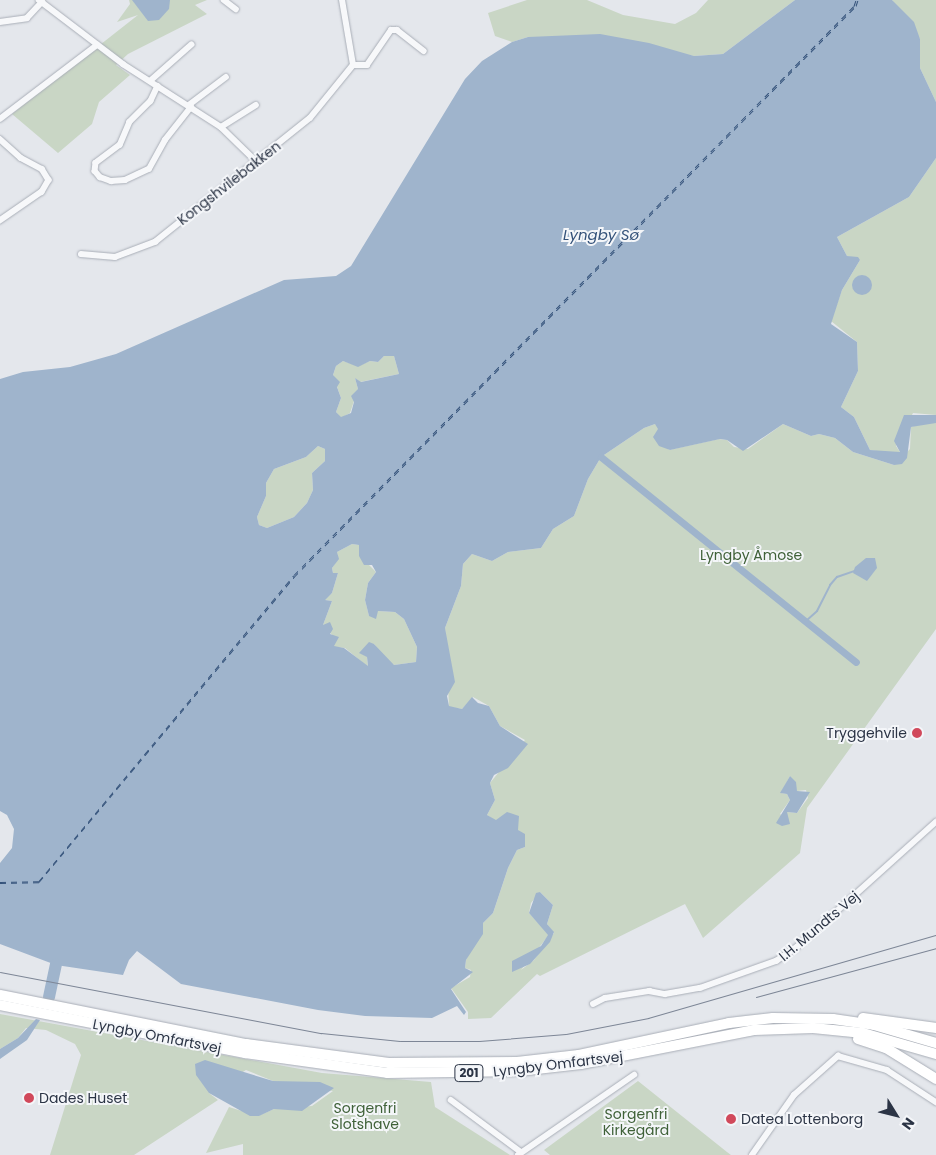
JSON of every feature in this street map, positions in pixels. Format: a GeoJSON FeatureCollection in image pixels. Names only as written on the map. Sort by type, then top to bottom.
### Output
{"type":"FeatureCollection","features":[{"type":"Feature","properties":{"kind":"highway","name":"Lyngby Omfartsvej"},"geometry":{"type":"LineString","coordinates":[[0,995],[246,1044],[389,1063],[517,1062],[579,1055],[729,1023],[772,1018],[833,1019],[874,1025],[936,1043]]}},
{"type":"Feature","properties":{"kind":"highway","name":"Lyngby Omfartsvej"},"geometry":{"type":"LineString","coordinates":[[0,1005],[245,1053],[387,1073],[519,1071],[581,1064],[746,1031],[813,1028],[863,1034],[936,1054]]}},
{"type":"Feature","properties":{"kind":"highway"},"geometry":{"type":"LineString","coordinates":[[833,1019],[867,1018],[936,1028]]}},
{"type":"Feature","properties":{"kind":"highway"},"geometry":{"type":"LineString","coordinates":[[813,1028],[886,1048],[936,1079]]}},
{"type":"Feature","properties":{"kind":"street"},"geometry":{"type":"LineString","coordinates":[[224,0],[236,9]]}},
{"type":"Feature","properties":{"kind":"street"},"geometry":{"type":"LineString","coordinates":[[342,0],[353,65]]}},
{"type":"Feature","properties":{"kind":"street"},"geometry":{"type":"LineString","coordinates":[[0,22],[26,18],[40,1],[97,45],[221,127],[256,161]]}},
{"type":"Feature","properties":{"kind":"street","name":"Kongshvilebakken"},"geometry":{"type":"LineString","coordinates":[[81,254],[115,257],[140,250],[310,118],[353,65],[367,65],[391,30],[397,30],[424,51]]}},
{"type":"Feature","properties":{"kind":"street"},"geometry":{"type":"LineString","coordinates":[[0,119],[97,45]]}},
{"type":"Feature","properties":{"kind":"street"},"geometry":{"type":"LineString","coordinates":[[150,81],[191,45]]}},
{"type":"Feature","properties":{"kind":"street"},"geometry":{"type":"LineString","coordinates":[[158,86],[151,102],[130,122],[118,146],[96,163],[96,171],[100,177],[126,180],[149,168],[165,140],[190,106],[226,77]]}},
{"type":"Feature","properties":{"kind":"street"},"geometry":{"type":"LineString","coordinates":[[221,127],[256,105]]}},
{"type":"Feature","properties":{"kind":"street"},"geometry":{"type":"LineString","coordinates":[[0,139],[21,158],[42,169],[50,180],[42,192],[0,221]]}},
{"type":"Feature","properties":{"kind":"street","name":"I.H. Mundts Vej"},"geometry":{"type":"LineString","coordinates":[[593,1004],[606,998],[650,991],[665,994],[700,988],[776,961],[797,947],[936,822]]}},
{"type":"Feature","properties":{"kind":"street"},"geometry":{"type":"LineString","coordinates":[[752,1155],[794,1095],[838,1056],[887,1070],[936,1102]]}},
{"type":"Feature","properties":{"kind":"street"},"geometry":{"type":"LineString","coordinates":[[451,1100],[519,1154],[533,1147],[634,1075]]}},
{"type":"Feature","properties":{"kind":"green space"},"geometry":{"type":"Polygon","coordinates":[[[129,0],[207,0],[195,5],[207,14],[128,54],[116,65],[130,75],[99,102],[92,124],[58,153],[12,114],[138,15],[117,22],[130,4],[129,0]]]}},
{"type":"Feature","properties":{"kind":"green space"},"geometry":{"type":"Polygon","coordinates":[[[527,0],[587,0],[623,15],[675,24],[696,13],[708,0],[795,0],[723,54],[694,56],[528,37],[512,42],[495,36],[488,13],[527,0]]]}},
{"type":"Feature","properties":{"kind":"green space"},"geometry":{"type":"Polygon","coordinates":[[[892,0],[936,0],[936,102],[920,68],[920,39],[892,0]]]}},
{"type":"Feature","properties":{"kind":"green space"},"geometry":{"type":"Polygon","coordinates":[[[936,158],[936,415],[913,413],[896,446],[900,452],[896,454],[870,450],[854,417],[841,407],[858,371],[857,342],[831,321],[842,290],[860,260],[847,256],[837,237],[909,197],[936,158]]]}},
{"type":"Feature","properties":{"kind":"green space"},"geometry":{"type":"Polygon","coordinates":[[[384,356],[394,356],[399,374],[360,382],[355,378],[358,389],[350,413],[341,418],[336,412],[341,398],[333,375],[336,366],[343,361],[358,366],[370,361],[378,362],[384,356]]]}},
{"type":"Feature","properties":{"kind":"green space","name":"Lyngby Åmose"},"geometry":{"type":"Polygon","coordinates":[[[924,423],[936,423],[936,629],[807,808],[800,853],[703,938],[685,904],[540,976],[537,974],[491,1018],[468,1019],[468,1012],[451,988],[470,977],[471,970],[465,968],[466,960],[483,923],[493,913],[508,868],[517,850],[525,847],[525,841],[487,815],[495,800],[490,783],[525,740],[500,726],[489,706],[473,697],[462,709],[449,707],[445,628],[461,586],[463,564],[472,554],[492,561],[508,552],[541,548],[553,529],[574,516],[588,479],[601,457],[644,428],[655,424],[658,425],[669,450],[719,439],[727,440],[734,447],[748,449],[783,424],[811,436],[819,434],[835,438],[853,452],[894,465],[910,449],[911,427],[924,423]],[[790,776],[781,793],[787,794],[790,800],[780,814],[786,818],[787,812],[797,813],[808,798],[806,790],[797,791],[790,776]],[[540,892],[531,903],[529,913],[549,935],[521,970],[534,960],[554,933],[547,924],[553,905],[540,892]]]}},
{"type":"Feature","properties":{"kind":"green space"},"geometry":{"type":"Polygon","coordinates":[[[318,446],[325,449],[325,461],[312,473],[313,490],[307,503],[294,517],[267,528],[259,525],[257,517],[266,496],[266,483],[274,469],[306,457],[318,446]]]}},
{"type":"Feature","properties":{"kind":"green space"},"geometry":{"type":"Polygon","coordinates":[[[352,544],[359,545],[359,555],[376,572],[368,583],[365,600],[369,616],[378,611],[395,612],[404,619],[417,647],[416,662],[394,665],[388,662],[374,644],[367,657],[368,667],[345,648],[334,647],[332,635],[323,625],[332,601],[324,600],[332,593],[338,573],[333,573],[332,568],[338,559],[337,552],[352,544]]]}},
{"type":"Feature","properties":{"kind":"green space","name":"Sorgenfri Slotshave"},"geometry":{"type":"Polygon","coordinates":[[[0,1014],[322,1073],[431,1082],[435,1107],[510,1155],[243,1155],[243,1144],[206,1153],[229,1107],[258,1116],[274,1109],[312,1106],[333,1091],[273,1081],[246,1070],[209,1093],[218,1100],[134,1155],[50,1155],[81,1055],[75,1044],[46,1030],[26,1028],[18,1038],[0,1049],[0,1014]]]}},
{"type":"Feature","properties":{"kind":"green space","name":"Sorgenfri Kirkegård"},"geometry":{"type":"Polygon","coordinates":[[[638,1081],[731,1155],[550,1155],[544,1150],[638,1081]]]}},
{"type":"Feature","properties":{"kind":"water"},"geometry":{"type":"Polygon","coordinates":[[[132,0],[170,0],[169,9],[159,20],[148,21],[132,0]]]}},
{"type":"Feature","properties":{"kind":"water","name":"Lyngby Sø"},"geometry":{"type":"Polygon","coordinates":[[[795,0],[892,0],[914,22],[920,39],[920,68],[936,102],[936,158],[909,197],[837,237],[847,256],[858,257],[860,260],[842,290],[831,324],[857,342],[858,371],[841,407],[854,417],[870,450],[900,452],[894,441],[904,415],[936,415],[936,423],[911,427],[907,458],[902,464],[894,465],[853,452],[835,438],[819,434],[811,436],[783,424],[743,451],[727,440],[720,439],[670,450],[659,446],[653,437],[658,429],[655,424],[644,428],[601,457],[588,479],[574,516],[553,529],[541,548],[508,552],[492,561],[472,554],[463,564],[461,586],[445,628],[455,682],[447,696],[449,706],[462,709],[472,697],[478,703],[489,706],[500,726],[528,744],[508,768],[494,775],[490,783],[495,800],[487,815],[496,820],[507,812],[519,816],[518,830],[525,834],[525,847],[517,850],[508,868],[493,913],[483,923],[483,934],[466,960],[465,968],[473,972],[451,989],[466,1012],[464,1015],[457,1006],[432,1018],[365,1016],[318,1010],[181,984],[137,951],[129,960],[123,975],[56,965],[0,944],[0,863],[12,848],[14,829],[7,815],[0,811],[0,379],[23,372],[70,367],[116,354],[284,280],[336,276],[351,266],[465,79],[482,61],[512,42],[528,37],[600,34],[649,43],[694,56],[723,54],[795,0]],[[384,356],[378,362],[370,361],[358,367],[343,361],[336,366],[333,375],[340,382],[337,387],[341,398],[336,412],[341,417],[351,413],[354,402],[351,396],[358,389],[355,378],[361,382],[399,374],[394,356],[384,356]],[[318,446],[306,457],[274,469],[266,483],[266,496],[257,517],[259,525],[267,528],[294,517],[307,503],[313,490],[312,473],[325,461],[325,449],[318,446]],[[352,544],[337,552],[339,559],[332,568],[333,573],[338,573],[332,593],[325,600],[332,601],[323,625],[330,622],[333,629],[330,634],[339,637],[334,646],[344,648],[368,666],[367,657],[359,653],[369,642],[374,644],[394,665],[416,662],[417,647],[404,619],[395,612],[378,611],[376,619],[369,616],[365,600],[368,583],[376,572],[372,565],[364,565],[359,556],[359,545],[352,544]]]}},
{"type":"Feature","properties":{"kind":"water"},"geometry":{"type":"Polygon","coordinates":[[[858,275],[866,275],[872,281],[872,289],[866,295],[858,295],[852,289],[852,281],[858,275]]]}},
{"type":"Feature","properties":{"kind":"water"},"geometry":{"type":"Polygon","coordinates":[[[866,558],[875,558],[877,568],[867,581],[853,573],[855,567],[866,558]]]}},
{"type":"Feature","properties":{"kind":"water"},"geometry":{"type":"Polygon","coordinates":[[[790,776],[796,782],[797,791],[810,792],[797,813],[787,812],[790,824],[782,826],[776,823],[790,800],[787,794],[780,793],[790,776]]]}},
{"type":"Feature","properties":{"kind":"water"},"geometry":{"type":"Polygon","coordinates":[[[540,892],[553,905],[547,924],[554,932],[550,942],[530,964],[512,972],[512,961],[541,946],[548,935],[529,913],[536,893],[540,892]]]}},
{"type":"Feature","properties":{"kind":"water"},"geometry":{"type":"Polygon","coordinates":[[[36,1019],[40,1020],[27,1040],[0,1059],[0,1049],[18,1038],[36,1019]]]}},
{"type":"Feature","properties":{"kind":"water"},"geometry":{"type":"Polygon","coordinates":[[[205,1060],[273,1081],[320,1082],[334,1088],[302,1111],[274,1109],[259,1116],[250,1116],[209,1093],[196,1075],[195,1064],[205,1060]]]}},
{"type":"Feature","properties":{"kind":"waterway"},"geometry":{"type":"LineString","coordinates":[[601,457],[856,662]]}},
{"type":"Feature","properties":{"kind":"waterway"},"geometry":{"type":"LineString","coordinates":[[806,621],[817,611],[830,585],[837,577],[854,571]]}},
{"type":"Feature","properties":{"kind":"waterway"},"geometry":{"type":"LineString","coordinates":[[49,997],[56,965]]}},
{"type":"Feature","properties":{"kind":"ferry route"},"geometry":{"type":"LineString","coordinates":[[0,882],[39,881],[294,575],[854,6],[856,0]]}},
{"type":"Feature","properties":{"kind":"ferry route"},"geometry":{"type":"LineString","coordinates":[[0,883],[39,882],[294,577],[856,6],[858,0]]}},
{"type":"Feature","properties":{"kind":"tram line"},"geometry":{"type":"LineString","coordinates":[[0,972],[321,1033],[400,1041],[479,1041],[566,1034],[648,1018],[936,935]]}},
{"type":"Feature","properties":{"kind":"tram line"},"geometry":{"type":"LineString","coordinates":[[756,997],[936,948]]}},
{"type":"Feature","properties":{"kind":"place","name":"Tryggehvile"},"geometry":{"type":"Point","coordinates":[917,733]}},
{"type":"Feature","properties":{"kind":"place","name":"Dades Huset"},"geometry":{"type":"Point","coordinates":[29,1098]}},
{"type":"Feature","properties":{"kind":"place","name":"Datea Lottenborg"},"geometry":{"type":"Point","coordinates":[731,1119]}}]}
